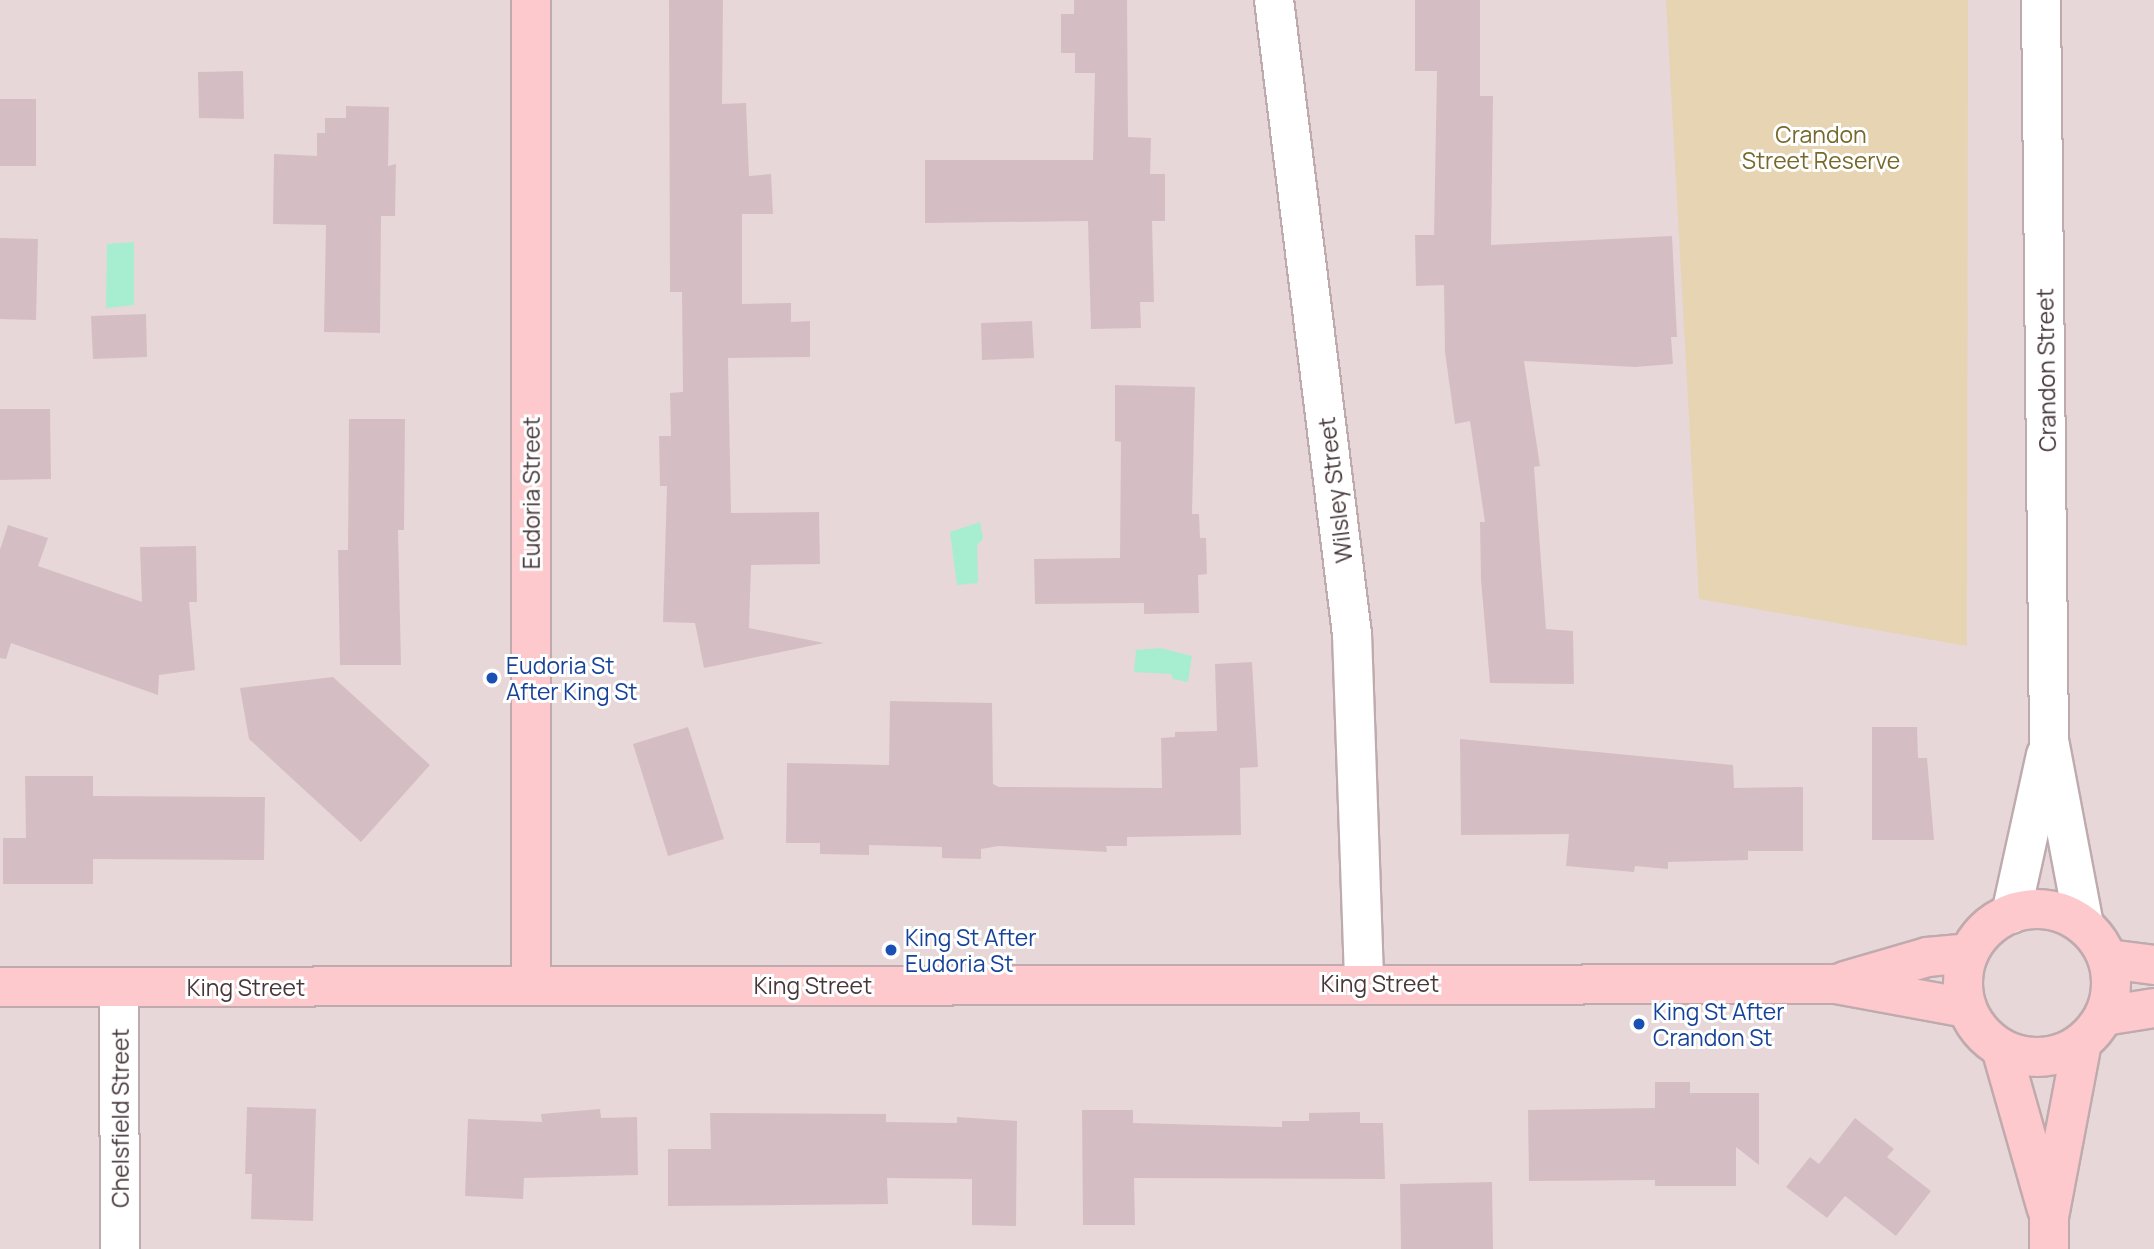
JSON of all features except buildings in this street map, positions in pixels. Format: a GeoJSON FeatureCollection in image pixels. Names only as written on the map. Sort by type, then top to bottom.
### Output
{"type":"FeatureCollection","features":[{"type":"Feature","properties":{"kind":"main road","name":"Eudoria Street"},"geometry":{"type":"LineString","coordinates":[[531,0],[531,986]]}},
{"type":"Feature","properties":{"kind":"main road"},"geometry":{"type":"LineString","coordinates":[[2049,1233],[2093,1030],[2111,978],[2108,958],[2084,925],[2061,913],[2036,909],[2011,914],[1980,936],[1969,953],[1964,971],[1967,1008],[1975,1024],[2001,1048],[2042,1058],[2093,1030],[2154,1008]]}},
{"type":"Feature","properties":{"kind":"main road","name":"King Street"},"geometry":{"type":"LineString","coordinates":[[1836,984],[1927,957],[1969,953]]}},
{"type":"Feature","properties":{"kind":"main road"},"geometry":{"type":"LineString","coordinates":[[2108,958],[2154,965]]}},
{"type":"Feature","properties":{"kind":"main road","name":"King Street"},"geometry":{"type":"LineString","coordinates":[[0,987],[1836,984],[1967,1008]]}},
{"type":"Feature","properties":{"kind":"main road"},"geometry":{"type":"LineString","coordinates":[[2001,1048],[2049,1233]]}},
{"type":"Feature","properties":{"kind":"street","name":"Wilsley Street"},"geometry":{"type":"LineString","coordinates":[[1274,0],[1352,634],[1364,983]]}},
{"type":"Feature","properties":{"kind":"street","name":"Crandon Street"},"geometry":{"type":"LineString","coordinates":[[2041,0],[2049,740],[2084,925]]}},
{"type":"Feature","properties":{"kind":"street","name":"Crandon Street"},"geometry":{"type":"LineString","coordinates":[[2011,914],[2049,740]]}},
{"type":"Feature","properties":{"kind":"street","name":"Chelsfield Street"},"geometry":{"type":"LineString","coordinates":[[119,988],[120,1249]]}},
{"type":"Feature","properties":{"kind":"shaded area"},"geometry":{"type":"Polygon","coordinates":[[[0,0],[2154,0],[2154,1249],[0,1249],[0,0]]]}},
{"type":"Feature","properties":{"kind":"shaded area"},"geometry":{"type":"Polygon","coordinates":[[[134,242],[134,305],[106,308],[107,244],[134,242]]]}},
{"type":"Feature","properties":{"kind":"shaded area"},"geometry":{"type":"Polygon","coordinates":[[[980,522],[983,539],[977,545],[978,583],[957,585],[950,532],[980,522]]]}},
{"type":"Feature","properties":{"kind":"shaded area"},"geometry":{"type":"Polygon","coordinates":[[[1160,648],[1192,656],[1188,682],[1173,679],[1171,674],[1134,672],[1136,650],[1160,648]]]}},
{"type":"Feature","properties":{"kind":"green space","name":"Crandon Street Reserve"},"geometry":{"type":"Polygon","coordinates":[[[1666,0],[1968,0],[1967,646],[1699,599],[1666,0]]]}},
{"type":"Feature","properties":{"kind":"place","name":"Eudoria St After King St"},"geometry":{"type":"Point","coordinates":[492,678]}},
{"type":"Feature","properties":{"kind":"place","name":"King St After Eudoria St"},"geometry":{"type":"Point","coordinates":[891,950]}},
{"type":"Feature","properties":{"kind":"place","name":"King St After Crandon St"},"geometry":{"type":"Point","coordinates":[1639,1024]}}]}
